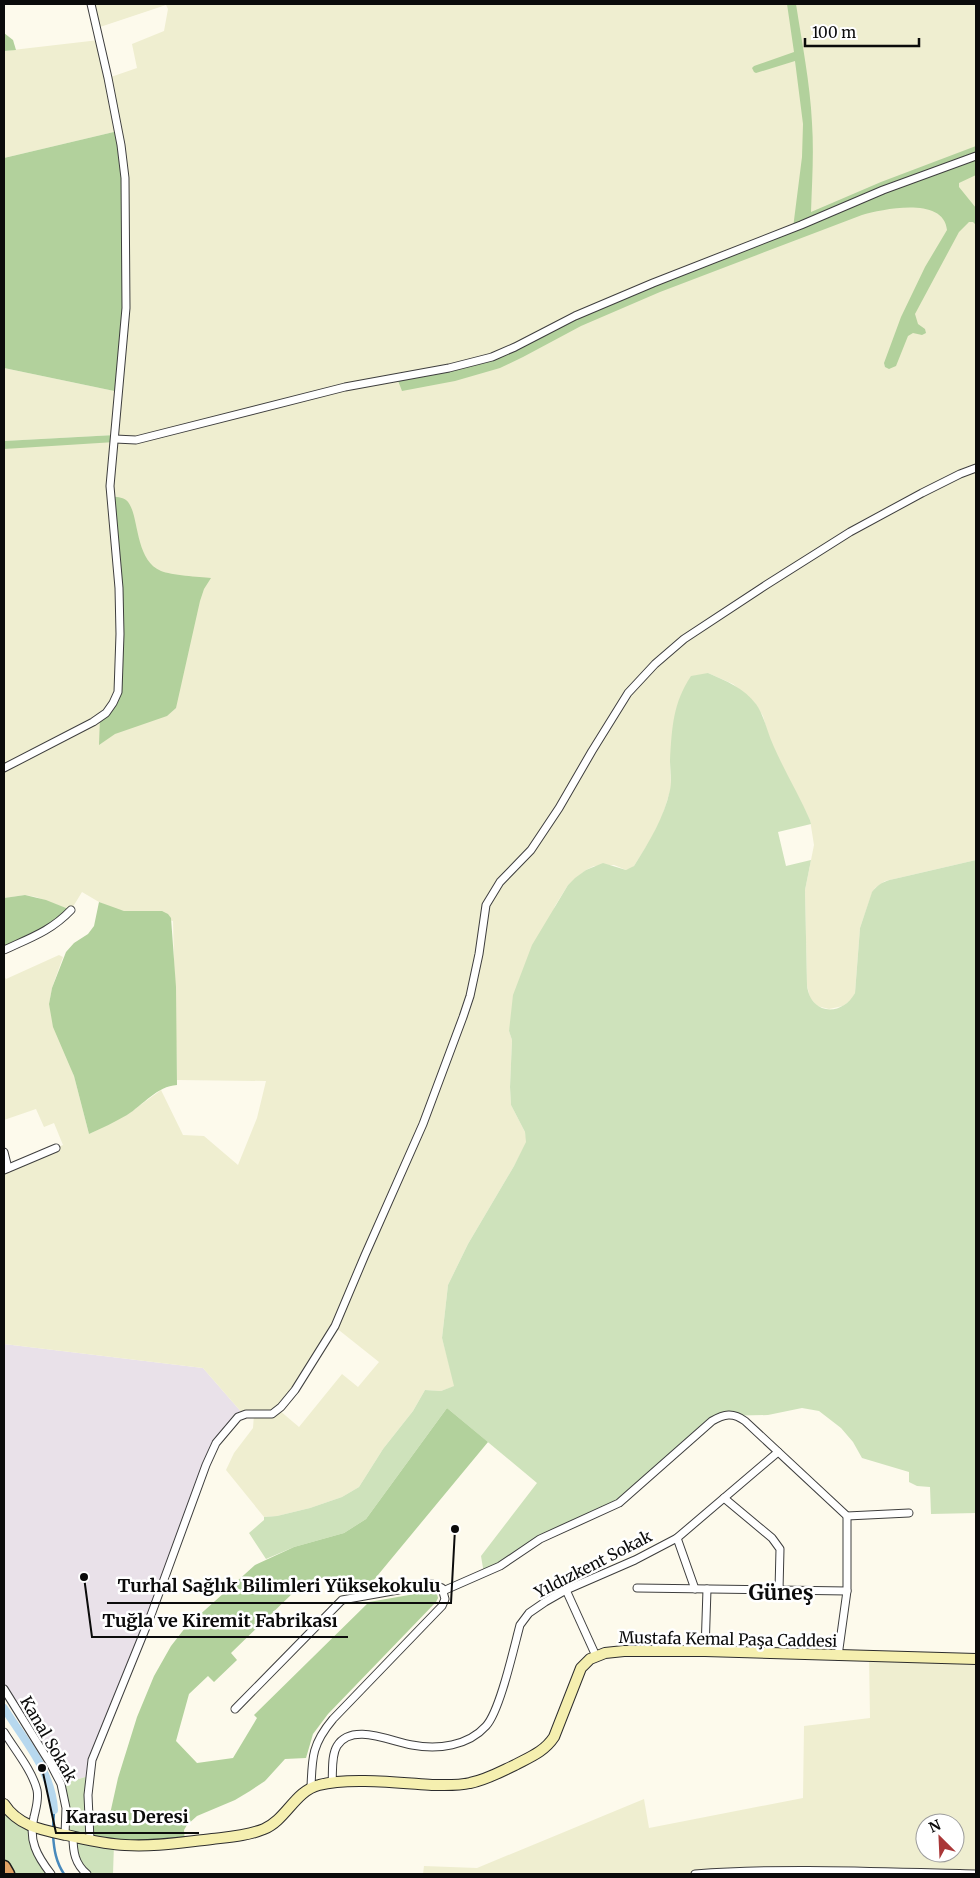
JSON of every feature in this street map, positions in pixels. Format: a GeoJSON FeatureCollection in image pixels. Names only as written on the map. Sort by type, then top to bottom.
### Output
{"type":"FeatureCollection","features":[{"type":"Feature","properties":{"kind":"highway"},"geometry":{"type":"LineString","coordinates":[[4,1867],[8,1874]]}},
{"type":"Feature","properties":{"kind":"street"},"geometry":{"type":"LineString","coordinates":[[4,768],[77,731],[106,713],[118,692],[120,672],[119,588],[110,486],[126,308],[125,178],[110,87],[90,4]]}},
{"type":"Feature","properties":{"kind":"street"},"geometry":{"type":"LineString","coordinates":[[115,439],[136,440],[341,388],[449,368],[492,357],[523,344],[575,316],[653,283],[802,225],[883,190],[976,156]]}},
{"type":"Feature","properties":{"kind":"street"},"geometry":{"type":"LineString","coordinates":[[90,1840],[88,1794],[92,1760],[151,1615],[211,1454],[216,1443],[238,1417],[246,1414],[267,1414],[275,1412],[281,1407],[295,1390],[335,1326],[423,1124],[463,1017],[470,996],[479,954],[486,905],[500,882],[536,843],[628,693],[684,639],[850,532],[914,497],[976,468]]}},
{"type":"Feature","properties":{"kind":"street"},"geometry":{"type":"LineString","coordinates":[[4,950],[48,929],[59,922],[71,910]]}},
{"type":"Feature","properties":{"kind":"street"},"geometry":{"type":"LineString","coordinates":[[4,1152],[6,1169],[56,1148]]}},
{"type":"Feature","properties":{"kind":"street"},"geometry":{"type":"LineString","coordinates":[[443,1591],[500,1566],[540,1539],[626,1499],[706,1426],[726,1414],[739,1417],[847,1516],[909,1513]]}},
{"type":"Feature","properties":{"kind":"street","name":"Yıldızkent Sokak"},"geometry":{"type":"LineString","coordinates":[[332,1783],[334,1752],[341,1741],[351,1735],[362,1734],[413,1746],[429,1747],[454,1744],[474,1736],[487,1725],[495,1709],[520,1624],[524,1618],[566,1590],[635,1560],[677,1538],[778,1452]]}},
{"type":"Feature","properties":{"kind":"street"},"geometry":{"type":"LineString","coordinates":[[724,1498],[779,1546],[779,1590]]}},
{"type":"Feature","properties":{"kind":"street"},"geometry":{"type":"LineString","coordinates":[[838,1656],[847,1591],[847,1516]]}},
{"type":"Feature","properties":{"kind":"street"},"geometry":{"type":"LineString","coordinates":[[677,1538],[695,1589]]}},
{"type":"Feature","properties":{"kind":"street"},"geometry":{"type":"LineString","coordinates":[[4,1804],[17,1819],[31,1827],[90,1840],[124,1845],[185,1842],[254,1833],[266,1828],[276,1821],[310,1788],[314,1752],[319,1737],[333,1719],[442,1606],[445,1599],[443,1591],[437,1585],[432,1584],[342,1600],[235,1709]]}},
{"type":"Feature","properties":{"kind":"street"},"geometry":{"type":"LineString","coordinates":[[637,1588],[847,1591]]}},
{"type":"Feature","properties":{"kind":"street"},"geometry":{"type":"LineString","coordinates":[[705,1651],[708,1589]]}},
{"type":"Feature","properties":{"kind":"street"},"geometry":{"type":"LineString","coordinates":[[566,1590],[596,1656]]}},
{"type":"Feature","properties":{"kind":"street","name":"Mustafa Kemal Paşa Caddesi"},"geometry":{"type":"LineString","coordinates":[[310,1788],[332,1783],[349,1782],[469,1784],[486,1778],[535,1755],[548,1746],[554,1737],[581,1668],[596,1656],[624,1651],[705,1651],[976,1659]]}},
{"type":"Feature","properties":{"kind":"street","name":"Kanal Sokak"},"geometry":{"type":"LineString","coordinates":[[4,1689],[61,1784],[66,1808],[66,1835],[80,1867],[87,1874]]}},
{"type":"Feature","properties":{"kind":"street"},"geometry":{"type":"LineString","coordinates":[[4,1732],[32,1776],[37,1791],[31,1836],[38,1856],[51,1874]]}},
{"type":"Feature","properties":{"kind":"street"},"geometry":{"type":"LineString","coordinates":[[695,1874],[819,1871],[976,1874]]}},
{"type":"Feature","properties":{"kind":"shaded area"},"geometry":{"type":"Polygon","coordinates":[[[4,1344],[203,1368],[243,1414],[216,1443],[89,1776],[61,1784],[4,1689],[4,1344]]]}},
{"type":"Feature","properties":{"kind":"green space"},"geometry":{"type":"Polygon","coordinates":[[[91,4],[976,4],[976,860],[885,881],[875,888],[860,928],[855,993],[852,999],[843,1006],[829,1009],[817,1006],[810,998],[807,985],[805,890],[814,845],[810,820],[777,756],[768,735],[763,716],[755,703],[733,684],[708,673],[670,760],[671,788],[662,817],[651,839],[631,869],[626,870],[614,865],[594,866],[568,885],[555,906],[509,1031],[512,1040],[511,1105],[525,1132],[527,1142],[468,1244],[448,1285],[442,1338],[455,1386],[441,1391],[425,1390],[413,1411],[383,1449],[359,1487],[342,1497],[310,1508],[277,1516],[264,1517],[226,1470],[234,1453],[253,1428],[254,1414],[243,1414],[203,1368],[4,1344],[4,1170],[63,1145],[54,1123],[44,1127],[36,1109],[4,1120],[4,976],[6,979],[59,955],[63,957],[52,988],[49,1004],[74,1076],[89,1134],[128,1114],[161,1090],[183,1135],[204,1136],[238,1165],[257,1118],[266,1081],[177,1080],[173,921],[114,909],[82,892],[71,910],[36,897],[25,895],[4,898],[4,449],[115,435],[4,441],[4,368],[119,392],[118,131],[4,158],[4,51],[99,40],[108,78],[137,68],[132,44],[164,31],[168,9],[166,5],[97,28],[91,4]],[[335,1327],[279,1410],[299,1427],[342,1374],[358,1387],[379,1362],[335,1327]]]}},
{"type":"Feature","properties":{"kind":"green space"},"geometry":{"type":"Polygon","coordinates":[[[787,4],[796,4],[810,93],[813,145],[811,212],[881,182],[976,146],[976,175],[959,183],[959,187],[976,208],[976,225],[973,222],[969,222],[959,232],[915,314],[918,324],[925,329],[926,333],[922,335],[913,333],[908,336],[896,366],[889,369],[885,367],[884,363],[901,317],[925,267],[947,230],[943,219],[935,212],[924,209],[897,208],[862,215],[660,292],[581,326],[500,368],[455,381],[402,391],[397,378],[473,362],[793,228],[802,157],[803,124],[795,61],[756,73],[752,68],[794,52],[787,4]]]}},
{"type":"Feature","properties":{"kind":"green space"},"geometry":{"type":"Polygon","coordinates":[[[4,33],[13,40],[16,50],[4,51],[4,33]]]}},
{"type":"Feature","properties":{"kind":"green space"},"geometry":{"type":"Polygon","coordinates":[[[118,131],[121,145],[126,308],[119,392],[4,368],[4,158],[118,131]]]}},
{"type":"Feature","properties":{"kind":"green space"},"geometry":{"type":"Polygon","coordinates":[[[115,435],[115,442],[4,449],[4,441],[115,435]]]}},
{"type":"Feature","properties":{"kind":"green space"},"geometry":{"type":"Polygon","coordinates":[[[111,496],[126,500],[130,506],[141,546],[152,565],[161,571],[185,576],[211,578],[204,589],[200,601],[176,708],[167,716],[115,734],[99,745],[100,717],[113,703],[120,672],[111,496]]]}},
{"type":"Feature","properties":{"kind":"green space"},"geometry":{"type":"Polygon","coordinates":[[[708,673],[740,689],[756,704],[762,714],[778,756],[810,820],[811,824],[778,832],[786,866],[811,860],[805,890],[807,985],[809,995],[820,1007],[835,1009],[849,1001],[855,993],[860,928],[872,892],[881,883],[976,860],[976,1513],[931,1514],[930,1487],[917,1486],[909,1482],[909,1472],[862,1458],[853,1442],[841,1428],[819,1411],[802,1408],[768,1415],[720,1416],[626,1499],[548,1535],[484,1574],[481,1556],[537,1483],[447,1408],[366,1519],[344,1533],[294,1547],[266,1559],[249,1533],[264,1520],[264,1517],[277,1516],[310,1508],[342,1497],[359,1487],[383,1449],[413,1411],[425,1390],[441,1391],[454,1386],[442,1338],[448,1285],[468,1244],[526,1142],[525,1132],[511,1105],[512,1040],[509,1031],[513,995],[532,945],[568,885],[586,870],[603,863],[626,870],[634,866],[645,848],[660,820],[670,790],[670,760],[674,716],[680,696],[691,676],[708,673]]]}},
{"type":"Feature","properties":{"kind":"green space"},"geometry":{"type":"Polygon","coordinates":[[[25,895],[46,900],[71,910],[59,922],[4,950],[4,898],[25,895]]]}},
{"type":"Feature","properties":{"kind":"green space"},"geometry":{"type":"Polygon","coordinates":[[[99,902],[124,911],[162,911],[171,918],[176,987],[177,1085],[157,1092],[127,1115],[89,1134],[74,1076],[53,1027],[49,1004],[52,988],[66,952],[74,943],[88,934],[94,926],[99,902]]]}},
{"type":"Feature","properties":{"kind":"green space"},"geometry":{"type":"Polygon","coordinates":[[[447,1408],[488,1442],[368,1587],[328,1577],[310,1580],[295,1591],[231,1653],[237,1660],[214,1682],[208,1676],[189,1694],[176,1741],[197,1763],[233,1758],[257,1718],[254,1715],[369,1602],[432,1591],[437,1594],[436,1602],[328,1714],[313,1734],[306,1758],[285,1759],[265,1781],[250,1791],[235,1800],[197,1816],[184,1830],[185,1842],[90,1840],[90,1826],[103,1822],[110,1814],[118,1778],[137,1717],[154,1676],[171,1646],[185,1628],[255,1565],[294,1547],[344,1533],[366,1519],[447,1408]]]}},
{"type":"Feature","properties":{"kind":"green space"},"geometry":{"type":"Polygon","coordinates":[[[869,1657],[976,1659],[976,1874],[819,1871],[695,1874],[423,1874],[424,1866],[477,1868],[644,1799],[649,1828],[803,1798],[804,1726],[870,1718],[869,1657]]]}},
{"type":"Feature","properties":{"kind":"green space"},"geometry":{"type":"Polygon","coordinates":[[[89,1776],[90,1840],[114,1844],[113,1874],[87,1874],[80,1867],[73,1836],[65,1835],[61,1784],[89,1776]]]}},
{"type":"Feature","properties":{"kind":"green space"},"geometry":{"type":"Polygon","coordinates":[[[4,1804],[31,1827],[31,1836],[51,1874],[8,1874],[4,1867],[4,1804]]]}},
{"type":"Feature","properties":{"kind":"waterway"},"geometry":{"type":"LineString","coordinates":[[4,1708],[43,1769],[52,1796],[54,1810]]}},
{"type":"Feature","properties":{"kind":"waterway"},"geometry":{"type":"LineString","coordinates":[[53,1830],[54,1810]]}},
{"type":"Feature","properties":{"kind":"waterway"},"geometry":{"type":"LineString","coordinates":[[53,1835],[56,1856],[64,1874]]}},
{"type":"Feature","properties":{"kind":"place","name":"Turhal Sağlık Bilimleri Yüksekokulu"},"geometry":{"type":"Point","coordinates":[455,1529]}},
{"type":"Feature","properties":{"kind":"place","name":"Tuğla ve Kiremit Fabrikası"},"geometry":{"type":"Point","coordinates":[84,1577]}},
{"type":"Feature","properties":{"kind":"place","name":"Karasu Deresi"},"geometry":{"type":"Point","coordinates":[42,1768]}},
{"type":"Feature","properties":{"kind":"district","name":"Güneş"},"geometry":{"type":"Point","coordinates":[781,1592]}}]}
